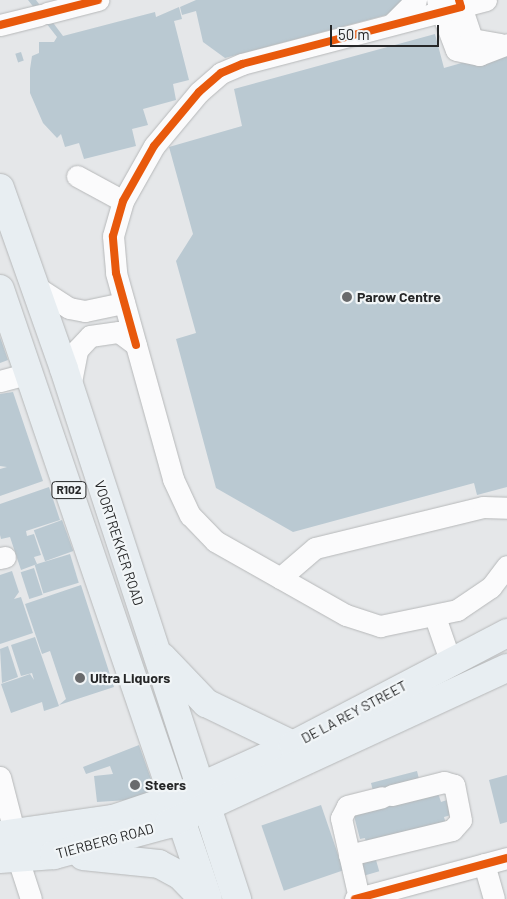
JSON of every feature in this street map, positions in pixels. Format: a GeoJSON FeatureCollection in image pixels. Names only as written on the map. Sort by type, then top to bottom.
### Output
{"type":"FeatureCollection","features":[{"type":"Feature","properties":{"kind":"main road","name":"VOORTREKKER ROAD"},"geometry":{"type":"LineString","coordinates":[[0,188],[70,388],[148,635],[191,804],[208,899]]}},
{"type":"Feature","properties":{"kind":"main road","name":"VOORTREKKER ROAD"},"geometry":{"type":"LineString","coordinates":[[0,289],[29,373],[191,804],[237,899]]}},
{"type":"Feature","properties":{"kind":"main road","name":"DE LA REY STREET"},"geometry":{"type":"LineString","coordinates":[[191,804],[293,745],[450,660],[507,633]]}},
{"type":"Feature","properties":{"kind":"main road"},"geometry":{"type":"LineString","coordinates":[[148,635],[178,677],[200,699],[238,722],[293,745]]}},
{"type":"Feature","properties":{"kind":"main road"},"geometry":{"type":"LineString","coordinates":[[450,660],[472,667],[507,653]]}},
{"type":"Feature","properties":{"kind":"main road","name":"DE LA REY STREET"},"geometry":{"type":"LineString","coordinates":[[191,804],[507,668]]}},
{"type":"Feature","properties":{"kind":"main road","name":"TIERBERG ROAD"},"geometry":{"type":"LineString","coordinates":[[8,847],[113,819],[191,804]]}},
{"type":"Feature","properties":{"kind":"main road","name":"TIERBERG ROAD"},"geometry":{"type":"LineString","coordinates":[[8,847],[54,855],[191,804]]}},
{"type":"Feature","properties":{"kind":"main road"},"geometry":{"type":"LineString","coordinates":[[54,855],[159,864],[180,875],[203,899]]}},
{"type":"Feature","properties":{"kind":"street"},"geometry":{"type":"LineString","coordinates":[[0,25],[52,8],[98,0]]}},
{"type":"Feature","properties":{"kind":"street"},"geometry":{"type":"LineString","coordinates":[[388,28],[416,0]]}},
{"type":"Feature","properties":{"kind":"street"},"geometry":{"type":"LineString","coordinates":[[486,0],[449,5],[388,28],[242,64],[221,73],[199,92],[154,146],[123,201],[113,236],[119,282],[124,303],[173,479],[190,515],[215,540],[346,615],[380,626],[435,617],[474,601],[507,566]]}},
{"type":"Feature","properties":{"kind":"street"},"geometry":{"type":"LineString","coordinates":[[449,5],[456,50],[479,54],[506,44]]}},
{"type":"Feature","properties":{"kind":"street"},"geometry":{"type":"LineString","coordinates":[[77,176],[123,201]]}},
{"type":"Feature","properties":{"kind":"street"},"geometry":{"type":"LineString","coordinates":[[100,310],[119,282]]}},
{"type":"Feature","properties":{"kind":"street"},"geometry":{"type":"LineString","coordinates":[[35,286],[69,308],[100,310],[124,303]]}},
{"type":"Feature","properties":{"kind":"street"},"geometry":{"type":"LineString","coordinates":[[70,388],[77,350],[90,336],[119,332],[136,345]]}},
{"type":"Feature","properties":{"kind":"street"},"geometry":{"type":"LineString","coordinates":[[0,381],[29,373]]}},
{"type":"Feature","properties":{"kind":"street"},"geometry":{"type":"LineString","coordinates":[[280,578],[315,548],[483,507],[507,508]]}},
{"type":"Feature","properties":{"kind":"street"},"geometry":{"type":"LineString","coordinates":[[435,617],[450,660]]}},
{"type":"Feature","properties":{"kind":"street"},"geometry":{"type":"LineString","coordinates":[[0,777],[8,847],[31,899]]}},
{"type":"Feature","properties":{"kind":"street"},"geometry":{"type":"LineString","coordinates":[[349,855],[452,830],[461,820],[454,786],[444,782],[347,806],[341,818],[357,898],[507,858]]}},
{"type":"Feature","properties":{"kind":"street"},"geometry":{"type":"LineString","coordinates":[[484,864],[494,899]]}},
{"type":"Feature","properties":{"kind":"building"},"geometry":{"type":"Polygon","coordinates":[[[28,0],[36,0],[63,36],[155,12],[156,17],[179,7],[182,19],[174,21],[189,80],[173,84],[176,100],[143,109],[148,125],[132,129],[136,146],[84,159],[79,143],[65,147],[61,134],[57,138],[43,123],[30,93],[32,56],[39,53],[39,42],[54,42],[57,37],[28,0]]]}},
{"type":"Feature","properties":{"kind":"building"},"geometry":{"type":"Polygon","coordinates":[[[196,0],[406,0],[390,14],[225,58],[203,42],[196,11],[182,15],[180,7],[196,0]]]}},
{"type":"Feature","properties":{"kind":"building","name":"Parow Centre"},"geometry":{"type":"Polygon","coordinates":[[[435,34],[444,68],[507,50],[507,487],[477,495],[474,483],[293,532],[216,488],[176,339],[196,333],[176,261],[193,234],[169,147],[242,126],[234,89],[435,34]]]}},
{"type":"Feature","properties":{"kind":"building"},"geometry":{"type":"Polygon","coordinates":[[[21,52],[24,61],[18,62],[15,54],[21,52]]]}},
{"type":"Feature","properties":{"kind":"building"},"geometry":{"type":"Polygon","coordinates":[[[0,337],[8,360],[0,363],[0,337]]]}},
{"type":"Feature","properties":{"kind":"building"},"geometry":{"type":"Polygon","coordinates":[[[13,392],[43,481],[0,496],[0,469],[7,467],[0,466],[0,394],[13,392]]]}},
{"type":"Feature","properties":{"kind":"building"},"geometry":{"type":"Polygon","coordinates":[[[49,487],[60,520],[26,531],[27,536],[34,534],[41,555],[34,557],[37,564],[21,570],[10,537],[1,539],[0,504],[49,487]]]}},
{"type":"Feature","properties":{"kind":"building"},"geometry":{"type":"Polygon","coordinates":[[[62,520],[73,551],[45,561],[34,530],[62,520]]]}},
{"type":"Feature","properties":{"kind":"building"},"geometry":{"type":"Polygon","coordinates":[[[70,554],[79,583],[43,594],[35,565],[70,554]]]}},
{"type":"Feature","properties":{"kind":"building"},"geometry":{"type":"Polygon","coordinates":[[[34,568],[43,595],[29,599],[21,572],[34,568]]]}},
{"type":"Feature","properties":{"kind":"building"},"geometry":{"type":"Polygon","coordinates":[[[12,571],[19,592],[14,599],[21,597],[33,633],[0,644],[0,575],[12,571]]]}},
{"type":"Feature","properties":{"kind":"building"},"geometry":{"type":"Polygon","coordinates":[[[81,585],[114,687],[59,705],[66,699],[50,651],[42,654],[25,604],[81,585]]]}},
{"type":"Feature","properties":{"kind":"building"},"geometry":{"type":"Polygon","coordinates":[[[35,637],[59,706],[44,711],[42,702],[11,713],[1,684],[30,674],[34,680],[32,673],[21,676],[11,645],[35,637]]]}},
{"type":"Feature","properties":{"kind":"building"},"geometry":{"type":"Polygon","coordinates":[[[8,646],[18,677],[2,683],[0,649],[8,646]]]}},
{"type":"Feature","properties":{"kind":"building"},"geometry":{"type":"Polygon","coordinates":[[[139,745],[155,790],[128,800],[97,802],[94,776],[113,774],[110,766],[86,774],[83,767],[139,745]]]}},
{"type":"Feature","properties":{"kind":"building"},"geometry":{"type":"Polygon","coordinates":[[[417,771],[420,783],[437,790],[441,802],[447,800],[451,815],[444,817],[446,824],[366,844],[365,838],[360,839],[354,816],[374,795],[371,783],[417,771]]]}},
{"type":"Feature","properties":{"kind":"building"},"geometry":{"type":"Polygon","coordinates":[[[507,775],[507,822],[500,824],[489,780],[507,775]]]}},
{"type":"Feature","properties":{"kind":"building"},"geometry":{"type":"Polygon","coordinates":[[[321,805],[343,870],[284,891],[261,826],[321,805]]]}},
{"type":"Feature","properties":{"kind":"building"},"geometry":{"type":"Polygon","coordinates":[[[374,853],[379,871],[364,876],[359,857],[374,853]]]}},
{"type":"Feature","properties":{"kind":"cycle path"},"geometry":{"type":"LineString","coordinates":[[0,25],[98,0]]}},
{"type":"Feature","properties":{"kind":"cycle path"},"geometry":{"type":"LineString","coordinates":[[136,345],[116,273],[113,236],[123,201],[154,146],[199,92],[221,73],[242,64],[461,7],[459,0]]}},
{"type":"Feature","properties":{"kind":"cycle path"},"geometry":{"type":"LineString","coordinates":[[355,899],[507,858]]}},
{"type":"Feature","properties":{"kind":"place","name":"Parow Centre"},"geometry":{"type":"Point","coordinates":[347,297]}},
{"type":"Feature","properties":{"kind":"place","name":"Ultra Liquors"},"geometry":{"type":"Point","coordinates":[80,678]}},
{"type":"Feature","properties":{"kind":"place","name":"Steers"},"geometry":{"type":"Point","coordinates":[135,785]}}]}
